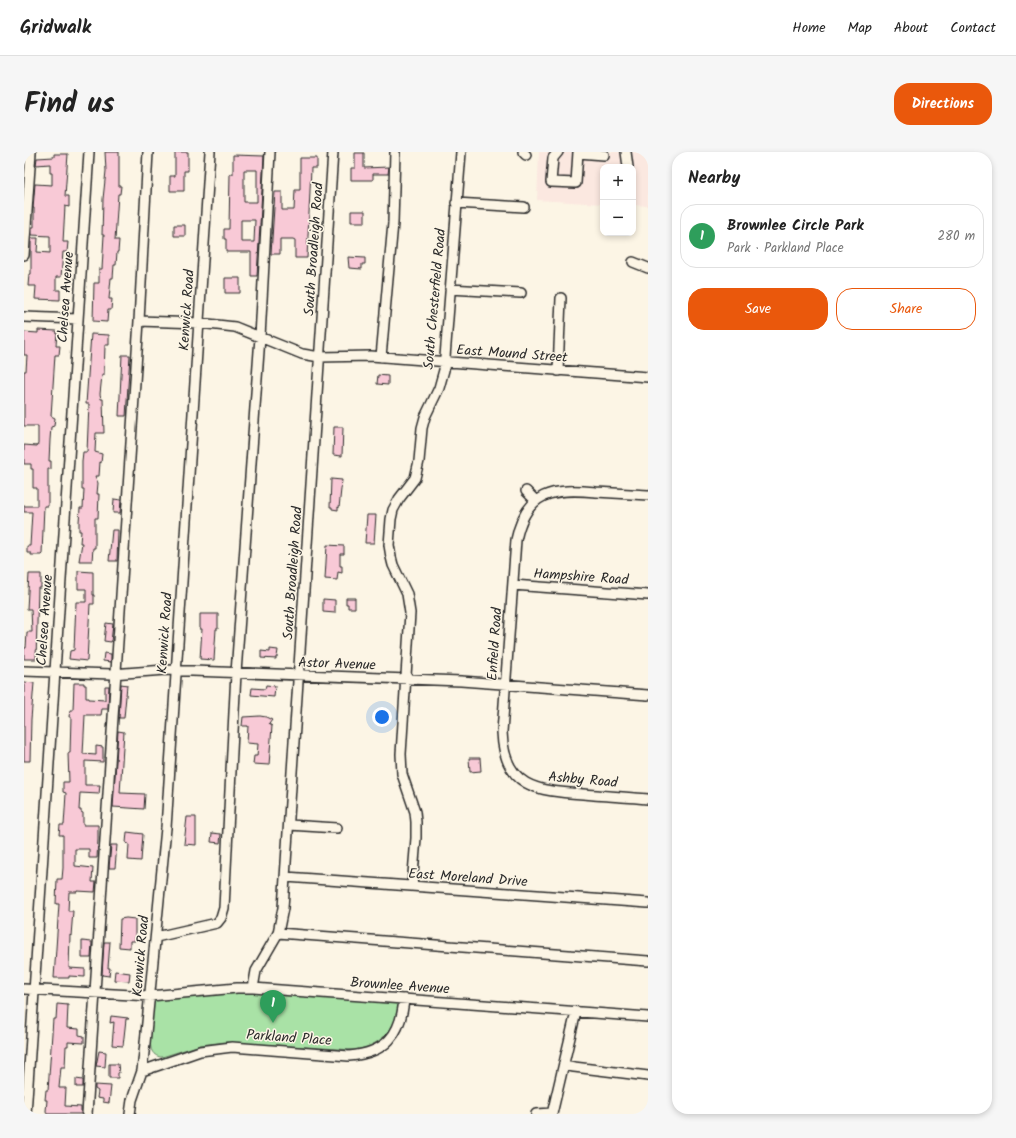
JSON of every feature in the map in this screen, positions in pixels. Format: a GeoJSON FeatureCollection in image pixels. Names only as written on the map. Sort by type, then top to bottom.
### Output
{"type":"FeatureCollection","features":[{"type":"Feature","properties":{"kind":"street"},"geometry":{"type":"LineString","coordinates":[[24,255],[31,152]]}},
{"type":"Feature","properties":{"kind":"street","name":"Chelsea Avenue"},"geometry":{"type":"LineString","coordinates":[[26,1114],[89,152]]}},
{"type":"Feature","properties":{"kind":"street"},"geometry":{"type":"LineString","coordinates":[[87,1114],[139,321],[148,152]]}},
{"type":"Feature","properties":{"kind":"street","name":"Kenwick Road"},"geometry":{"type":"LineString","coordinates":[[130,1114],[132,1100],[142,1071],[166,828],[210,152]]}},
{"type":"Feature","properties":{"kind":"street"},"geometry":{"type":"LineString","coordinates":[[156,936],[217,923],[221,918],[224,908],[236,673],[260,337],[270,152]]}},
{"type":"Feature","properties":{"kind":"street","name":"South Broadleigh Road"},"geometry":{"type":"LineString","coordinates":[[253,988],[256,971],[278,932],[284,908],[333,152]]}},
{"type":"Feature","properties":{"kind":"street"},"geometry":{"type":"LineString","coordinates":[[381,357],[393,223],[395,152]]}},
{"type":"Feature","properties":{"kind":"street","name":"South Chesterfield Road"},"geometry":{"type":"LineString","coordinates":[[412,886],[416,838],[415,817],[401,767],[409,608],[407,594],[393,565],[389,545],[393,510],[399,499],[415,478],[418,469],[422,428],[425,417],[439,388],[444,362],[461,152]]}},
{"type":"Feature","properties":{"kind":"street"},"geometry":{"type":"LineString","coordinates":[[558,152],[553,158],[550,182],[576,183],[578,153],[604,155]]}},
{"type":"Feature","properties":{"kind":"street"},"geometry":{"type":"LineString","coordinates":[[626,152],[628,164]]}},
{"type":"Feature","properties":{"kind":"street"},"geometry":{"type":"LineString","coordinates":[[456,202],[524,207]]}},
{"type":"Feature","properties":{"kind":"street"},"geometry":{"type":"LineString","coordinates":[[633,262],[648,268]]}},
{"type":"Feature","properties":{"kind":"street"},"geometry":{"type":"LineString","coordinates":[[450,289],[521,293]]}},
{"type":"Feature","properties":{"kind":"street"},"geometry":{"type":"LineString","coordinates":[[558,371],[561,298]]}},
{"type":"Feature","properties":{"kind":"street"},"geometry":{"type":"LineString","coordinates":[[24,317],[78,319]]}},
{"type":"Feature","properties":{"kind":"street","name":"East Mound Street"},"geometry":{"type":"LineString","coordinates":[[139,321],[199,323],[235,327],[302,354],[320,357],[381,357],[648,377]]}},
{"type":"Feature","properties":{"kind":"street"},"geometry":{"type":"LineString","coordinates":[[526,491],[536,501],[548,493],[562,490],[648,495]]}},
{"type":"Feature","properties":{"kind":"street","name":"Enfield Road"},"geometry":{"type":"LineString","coordinates":[[519,778],[508,764],[502,746],[502,732],[516,540],[520,524],[527,510],[536,501]]}},
{"type":"Feature","properties":{"kind":"street","name":"Hampshire Road"},"geometry":{"type":"LineString","coordinates":[[513,585],[648,595]]}},
{"type":"Feature","properties":{"kind":"street","name":"Astor Avenue"},"geometry":{"type":"LineString","coordinates":[[24,671],[115,674],[176,671],[405,679],[648,695]]}},
{"type":"Feature","properties":{"kind":"street","name":"Ashby Road"},"geometry":{"type":"LineString","coordinates":[[519,778],[536,788],[546,791],[648,799]]}},
{"type":"Feature","properties":{"kind":"street"},"geometry":{"type":"LineString","coordinates":[[289,825],[337,828]]}},
{"type":"Feature","properties":{"kind":"street","name":"East Moreland Drive"},"geometry":{"type":"LineString","coordinates":[[286,877],[648,903]]}},
{"type":"Feature","properties":{"kind":"street"},"geometry":{"type":"LineString","coordinates":[[278,932],[648,960]]}},
{"type":"Feature","properties":{"kind":"street","name":"Brownlee Avenue"},"geometry":{"type":"LineString","coordinates":[[24,989],[150,996],[237,988],[253,988],[648,1017]]}},
{"type":"Feature","properties":{"kind":"street","name":"Parkland Place"},"geometry":{"type":"LineString","coordinates":[[142,1071],[200,1051],[232,1048],[349,1056],[362,1055],[375,1051],[386,1044],[395,1034],[401,1020],[404,999]]}},
{"type":"Feature","properties":{"kind":"street"},"geometry":{"type":"LineString","coordinates":[[536,1114],[552,1113],[576,1012]]}},
{"type":"Feature","properties":{"kind":"street"},"geometry":{"type":"LineString","coordinates":[[564,1065],[648,1076]]}},
{"type":"Feature","properties":{"kind":"shaded area"},"geometry":{"type":"Polygon","coordinates":[[[539,152],[648,152],[648,206],[636,205],[636,164],[600,164],[600,204],[537,200],[539,152]]]}},
{"type":"Feature","properties":{"kind":"green space"},"geometry":{"type":"Polygon","coordinates":[[[265,993],[396,1002],[398,1005],[395,1022],[385,1036],[371,1045],[354,1050],[226,1042],[200,1045],[162,1057],[156,1056],[153,1052],[150,1036],[153,1005],[155,1001],[211,994],[265,993]]]}},
{"type":"Feature","properties":{"kind":"building"},"geometry":{"type":"Polygon","coordinates":[[[105,152],[119,152],[119,186],[121,186],[120,194],[118,194],[115,240],[119,240],[118,252],[116,265],[114,265],[113,278],[111,278],[109,299],[112,299],[111,310],[108,310],[107,322],[93,321],[94,283],[99,283],[99,269],[102,269],[104,235],[102,235],[103,199],[106,171],[105,152]]]}},
{"type":"Feature","properties":{"kind":"building"},"geometry":{"type":"Polygon","coordinates":[[[175,152],[188,152],[188,171],[184,171],[184,191],[170,191],[170,176],[175,176],[175,152]]]}},
{"type":"Feature","properties":{"kind":"building"},"geometry":{"type":"Polygon","coordinates":[[[355,153],[364,153],[364,168],[389,167],[388,174],[373,174],[373,180],[351,180],[351,168],[355,168],[355,153]]]}},
{"type":"Feature","properties":{"kind":"building"},"geometry":{"type":"Polygon","coordinates":[[[54,154],[68,154],[65,196],[69,196],[69,207],[65,206],[63,242],[68,242],[67,252],[63,252],[61,277],[56,277],[56,290],[60,290],[60,300],[35,299],[36,286],[28,286],[29,274],[31,274],[31,238],[38,238],[37,252],[50,253],[50,236],[32,235],[32,227],[34,227],[33,208],[35,184],[52,185],[50,164],[36,165],[37,158],[54,157],[54,154]]]}},
{"type":"Feature","properties":{"kind":"building"},"geometry":{"type":"Polygon","coordinates":[[[233,155],[264,156],[257,276],[251,276],[251,252],[226,252],[224,229],[229,229],[230,174],[233,174],[233,155]],[[244,170],[244,202],[257,202],[257,170],[244,170]],[[241,220],[241,242],[254,242],[255,220],[241,220]]]}},
{"type":"Feature","properties":{"kind":"building"},"geometry":{"type":"Polygon","coordinates":[[[300,158],[317,158],[317,168],[311,168],[307,258],[295,258],[295,240],[293,239],[280,239],[280,254],[271,254],[275,192],[282,192],[282,210],[294,210],[295,190],[300,190],[300,158]]]}},
{"type":"Feature","properties":{"kind":"building"},"geometry":{"type":"Polygon","coordinates":[[[351,211],[365,211],[365,222],[351,222],[351,211]]]}},
{"type":"Feature","properties":{"kind":"building"},"geometry":{"type":"Polygon","coordinates":[[[174,225],[185,225],[185,236],[174,236],[174,225]]]}},
{"type":"Feature","properties":{"kind":"building"},"geometry":{"type":"Polygon","coordinates":[[[348,257],[365,258],[365,264],[362,264],[362,269],[349,268],[348,257]]]}},
{"type":"Feature","properties":{"kind":"building"},"geometry":{"type":"Polygon","coordinates":[[[225,278],[240,278],[240,293],[225,293],[225,278]]]}},
{"type":"Feature","properties":{"kind":"building"},"geometry":{"type":"Polygon","coordinates":[[[38,330],[57,331],[56,346],[60,346],[59,355],[55,355],[51,416],[55,418],[54,426],[51,427],[49,461],[51,461],[51,469],[48,469],[48,506],[44,506],[42,554],[31,555],[31,553],[27,553],[27,546],[30,546],[32,512],[24,512],[24,506],[37,506],[37,488],[33,488],[33,469],[31,469],[31,464],[24,464],[24,445],[37,446],[38,426],[24,426],[24,371],[26,371],[27,355],[24,355],[24,332],[38,333],[38,330]]]}},
{"type":"Feature","properties":{"kind":"building"},"geometry":{"type":"Polygon","coordinates":[[[91,334],[109,335],[109,345],[105,345],[104,375],[102,375],[100,394],[101,399],[103,399],[104,433],[96,433],[95,452],[102,454],[99,476],[95,476],[98,483],[97,494],[99,494],[98,518],[95,518],[95,548],[93,548],[92,561],[79,561],[82,543],[80,543],[81,531],[79,531],[79,522],[80,508],[83,508],[84,489],[82,489],[82,461],[83,452],[87,452],[89,404],[86,404],[91,334]]]}},
{"type":"Feature","properties":{"kind":"building"},"geometry":{"type":"Polygon","coordinates":[[[122,355],[130,355],[126,416],[119,416],[122,355]]]}},
{"type":"Feature","properties":{"kind":"building"},"geometry":{"type":"Polygon","coordinates":[[[378,375],[388,376],[388,385],[377,384],[378,375]]]}},
{"type":"Feature","properties":{"kind":"building"},"geometry":{"type":"Polygon","coordinates":[[[334,427],[343,427],[342,456],[333,455],[334,427]]]}},
{"type":"Feature","properties":{"kind":"building"},"geometry":{"type":"Polygon","coordinates":[[[331,479],[342,480],[338,510],[330,507],[331,479]]]}},
{"type":"Feature","properties":{"kind":"building"},"geometry":{"type":"Polygon","coordinates":[[[114,499],[121,500],[120,513],[113,513],[114,499]]]}},
{"type":"Feature","properties":{"kind":"building"},"geometry":{"type":"Polygon","coordinates":[[[367,515],[376,515],[374,543],[365,543],[367,515]]]}},
{"type":"Feature","properties":{"kind":"building"},"geometry":{"type":"Polygon","coordinates":[[[112,530],[118,530],[117,561],[109,561],[112,530]]]}},
{"type":"Feature","properties":{"kind":"building"},"geometry":{"type":"Polygon","coordinates":[[[327,545],[344,546],[344,554],[340,554],[340,566],[342,566],[342,573],[338,572],[337,580],[325,579],[327,545]]]}},
{"type":"Feature","properties":{"kind":"building"},"geometry":{"type":"Polygon","coordinates":[[[78,571],[93,572],[94,604],[90,604],[87,661],[69,659],[70,651],[74,650],[76,602],[86,602],[86,589],[78,589],[78,571]]]}},
{"type":"Feature","properties":{"kind":"building"},"geometry":{"type":"Polygon","coordinates":[[[29,574],[41,574],[41,588],[38,588],[36,659],[24,659],[24,648],[26,648],[27,632],[32,632],[31,609],[27,609],[29,574]]]}},
{"type":"Feature","properties":{"kind":"building"},"geometry":{"type":"Polygon","coordinates":[[[346,598],[355,598],[355,608],[348,608],[346,598]]]}},
{"type":"Feature","properties":{"kind":"building"},"geometry":{"type":"Polygon","coordinates":[[[323,599],[335,600],[335,613],[323,612],[323,599]]]}},
{"type":"Feature","properties":{"kind":"building"},"geometry":{"type":"Polygon","coordinates":[[[200,614],[218,614],[218,629],[216,629],[214,660],[200,659],[202,629],[200,629],[200,614]]]}},
{"type":"Feature","properties":{"kind":"building"},"geometry":{"type":"Polygon","coordinates":[[[106,623],[113,624],[111,642],[104,641],[106,623]]]}},
{"type":"Feature","properties":{"kind":"building"},"geometry":{"type":"Polygon","coordinates":[[[270,649],[278,650],[276,659],[261,658],[261,651],[270,652],[270,649]]]}},
{"type":"Feature","properties":{"kind":"building"},"geometry":{"type":"Polygon","coordinates":[[[104,653],[111,654],[111,662],[103,661],[104,653]]]}},
{"type":"Feature","properties":{"kind":"building"},"geometry":{"type":"Polygon","coordinates":[[[24,682],[34,683],[30,761],[24,761],[24,682]]]}},
{"type":"Feature","properties":{"kind":"building"},"geometry":{"type":"Polygon","coordinates":[[[74,683],[84,683],[84,685],[86,685],[86,698],[89,699],[105,700],[105,686],[109,686],[108,709],[102,709],[101,715],[85,715],[83,754],[96,755],[96,746],[103,747],[103,762],[85,761],[85,785],[100,785],[99,794],[80,793],[79,810],[83,813],[83,825],[98,825],[97,858],[89,858],[89,849],[75,849],[75,866],[93,868],[92,882],[96,882],[95,892],[69,892],[68,911],[73,911],[71,936],[70,935],[69,968],[85,969],[85,977],[69,976],[69,978],[54,978],[59,904],[56,904],[57,879],[62,879],[63,868],[63,835],[59,835],[60,825],[64,825],[66,793],[63,792],[63,782],[69,782],[68,753],[70,753],[71,717],[69,717],[70,710],[73,710],[74,683]]]}},
{"type":"Feature","properties":{"kind":"building"},"geometry":{"type":"Polygon","coordinates":[[[121,684],[127,685],[124,718],[119,718],[121,684]]]}},
{"type":"Feature","properties":{"kind":"building"},"geometry":{"type":"Polygon","coordinates":[[[266,685],[275,686],[274,697],[251,695],[252,688],[265,689],[266,685]]]}},
{"type":"Feature","properties":{"kind":"building"},"geometry":{"type":"Polygon","coordinates":[[[260,716],[272,720],[269,724],[272,726],[269,765],[253,764],[254,756],[257,756],[258,744],[247,743],[248,726],[242,726],[243,717],[260,716]]]}},
{"type":"Feature","properties":{"kind":"building"},"geometry":{"type":"Polygon","coordinates":[[[118,731],[124,732],[120,793],[145,794],[144,809],[113,807],[118,731]]]}},
{"type":"Feature","properties":{"kind":"building"},"geometry":{"type":"Polygon","coordinates":[[[469,758],[480,758],[481,771],[470,772],[469,758]]]}},
{"type":"Feature","properties":{"kind":"building"},"geometry":{"type":"Polygon","coordinates":[[[187,817],[196,817],[196,845],[184,844],[187,817]]]}},
{"type":"Feature","properties":{"kind":"building"},"geometry":{"type":"Polygon","coordinates":[[[127,832],[143,834],[141,861],[128,860],[129,844],[126,843],[127,832]]]}},
{"type":"Feature","properties":{"kind":"building"},"geometry":{"type":"Polygon","coordinates":[[[212,833],[221,834],[220,843],[211,842],[212,833]]]}},
{"type":"Feature","properties":{"kind":"building"},"geometry":{"type":"Polygon","coordinates":[[[111,845],[117,845],[115,868],[109,868],[111,845]]]}},
{"type":"Feature","properties":{"kind":"building"},"geometry":{"type":"Polygon","coordinates":[[[120,919],[135,919],[135,941],[130,941],[130,948],[119,947],[120,919]]]}},
{"type":"Feature","properties":{"kind":"building"},"geometry":{"type":"Polygon","coordinates":[[[82,941],[92,942],[91,958],[82,958],[82,941]]]}},
{"type":"Feature","properties":{"kind":"building"},"geometry":{"type":"Polygon","coordinates":[[[104,942],[110,942],[108,968],[110,968],[109,976],[102,975],[104,942]]]}},
{"type":"Feature","properties":{"kind":"building"},"geometry":{"type":"Polygon","coordinates":[[[115,971],[130,973],[129,981],[114,980],[115,971]]]}},
{"type":"Feature","properties":{"kind":"building"},"geometry":{"type":"Polygon","coordinates":[[[57,1004],[68,1005],[67,1028],[79,1029],[79,1035],[84,1036],[84,1043],[68,1042],[68,1046],[66,1046],[65,1067],[61,1067],[59,1088],[66,1088],[65,1106],[81,1107],[81,1114],[47,1114],[46,1111],[47,1100],[45,1100],[46,1090],[48,1090],[53,1019],[56,1019],[57,1004]]]}},
{"type":"Feature","properties":{"kind":"building"},"geometry":{"type":"Polygon","coordinates":[[[111,1016],[129,1019],[126,1019],[123,1046],[112,1045],[114,1022],[110,1023],[111,1016]]]}},
{"type":"Feature","properties":{"kind":"building"},"geometry":{"type":"Polygon","coordinates":[[[99,1051],[106,1052],[105,1067],[96,1066],[99,1051]]]}},
{"type":"Feature","properties":{"kind":"building"},"geometry":{"type":"Polygon","coordinates":[[[109,1064],[118,1064],[118,1078],[109,1078],[109,1064]]]}},
{"type":"Feature","properties":{"kind":"building"},"geometry":{"type":"Polygon","coordinates":[[[76,1079],[83,1080],[83,1087],[76,1087],[76,1079]]]}},
{"type":"Feature","properties":{"kind":"building"},"geometry":{"type":"Polygon","coordinates":[[[95,1085],[111,1086],[109,1103],[103,1102],[103,1099],[97,1098],[98,1091],[95,1089],[95,1085]]]}},
{"type":"Feature","properties":{"kind":"place","name":"Brownlee Circle Park"},"geometry":{"type":"Point","coordinates":[273,1023]}}]}
